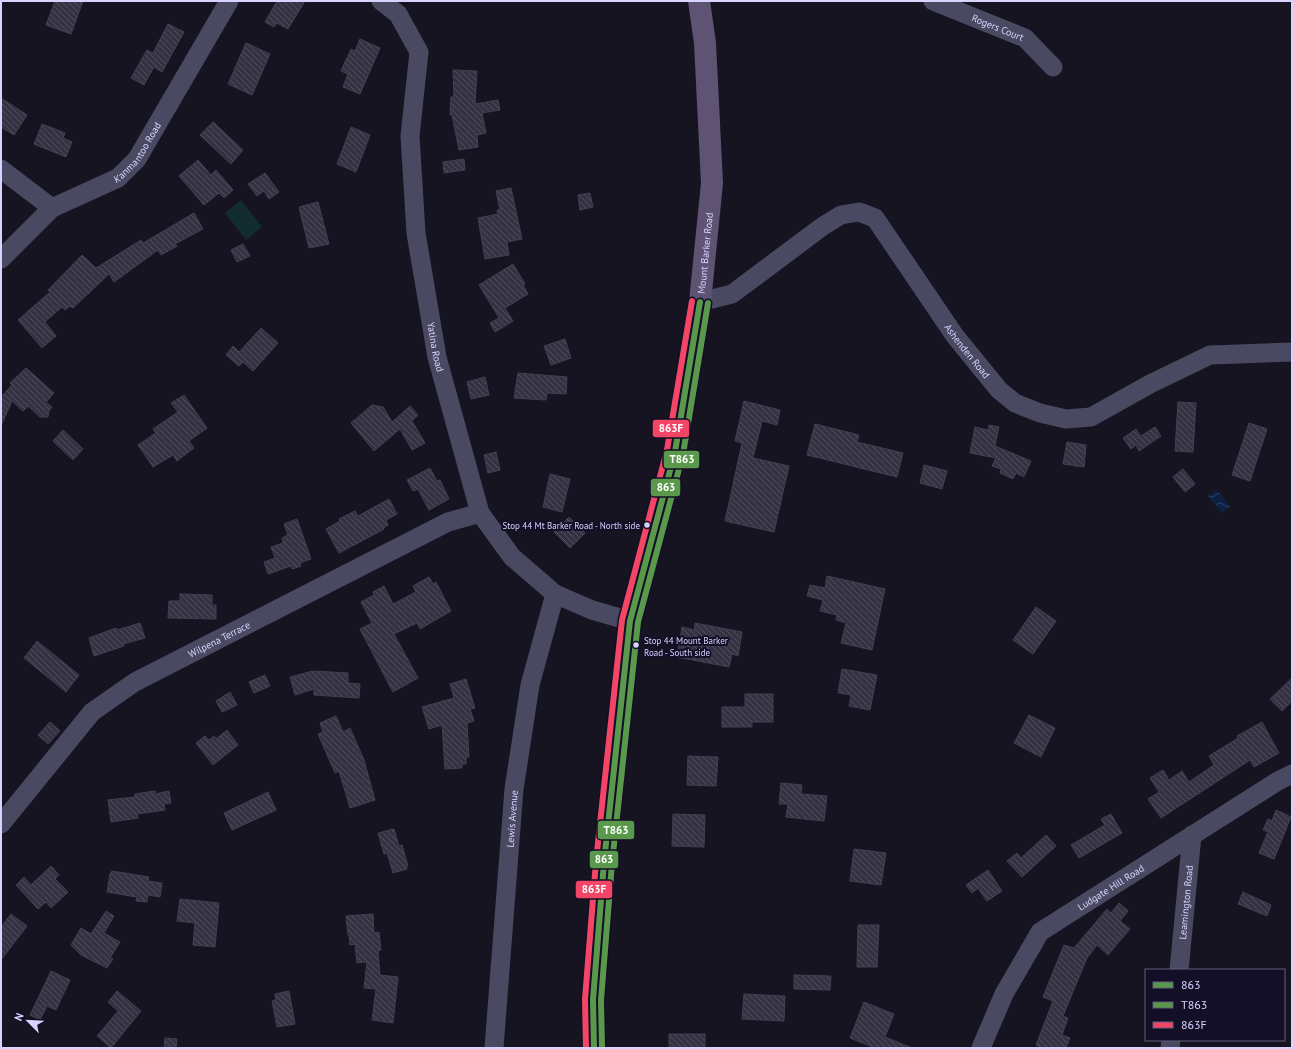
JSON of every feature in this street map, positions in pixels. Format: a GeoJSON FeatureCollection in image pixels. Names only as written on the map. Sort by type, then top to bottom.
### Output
{"type":"FeatureCollection","features":[{"type":"Feature","properties":{"kind":"main road","name":"Mount Barker Road"},"geometry":{"type":"LineString","coordinates":[[594,1048],[593,1000],[604,862],[630,621],[675,452],[700,302],[712,183],[705,43],[699,1]]}},
{"type":"Feature","properties":{"kind":"street","name":"Kanmantoo Road"},"geometry":{"type":"LineString","coordinates":[[1,259],[52,208],[118,178],[137,159],[228,1]]}},
{"type":"Feature","properties":{"kind":"street","name":"Yatina Road"},"geometry":{"type":"LineString","coordinates":[[381,1],[398,14],[419,52],[410,136],[416,233],[437,357],[480,513],[512,557],[555,594],[592,610],[630,621]]}},
{"type":"Feature","properties":{"kind":"street","name":"Rogers Court"},"geometry":{"type":"LineString","coordinates":[[933,1],[1025,38],[1053,67]]}},
{"type":"Feature","properties":{"kind":"street"},"geometry":{"type":"LineString","coordinates":[[1,169],[52,208]]}},
{"type":"Feature","properties":{"kind":"street","name":"Ashenden Road"},"geometry":{"type":"LineString","coordinates":[[700,302],[732,294],[823,226],[841,216],[858,212],[875,218],[955,336],[999,390],[1015,403],[1040,413],[1066,419],[1091,417],[1150,384],[1210,355],[1292,352]]}},
{"type":"Feature","properties":{"kind":"street","name":"Wilpena Terrace"},"geometry":{"type":"LineString","coordinates":[[1,824],[92,712],[135,682],[448,522],[480,513]]}},
{"type":"Feature","properties":{"kind":"street","name":"Lewis Avenue"},"geometry":{"type":"LineString","coordinates":[[494,1048],[514,789],[530,685],[555,594]]}},
{"type":"Feature","properties":{"kind":"street","name":"Ludgate Hill Road"},"geometry":{"type":"LineString","coordinates":[[981,1048],[1004,994],[1040,932],[1278,781],[1292,774]]}},
{"type":"Feature","properties":{"kind":"street","name":"Leamington Road"},"geometry":{"type":"LineString","coordinates":[[1179,969],[1192,835]]}},
{"type":"Feature","properties":{"kind":"green space"},"geometry":{"type":"Polygon","coordinates":[[[241,200],[262,227],[246,240],[225,213],[241,200]]]}},
{"type":"Feature","properties":{"kind":"water"},"geometry":{"type":"Polygon","coordinates":[[[1217,490],[1230,506],[1222,513],[1208,496],[1217,490]]]}},
{"type":"Feature","properties":{"kind":"building"},"geometry":{"type":"Polygon","coordinates":[[[55,1],[83,1],[71,34],[46,25],[55,1]]]}},
{"type":"Feature","properties":{"kind":"building"},"geometry":{"type":"Polygon","coordinates":[[[277,1],[305,1],[288,29],[277,23],[274,27],[265,22],[277,1]]]}},
{"type":"Feature","properties":{"kind":"building"},"geometry":{"type":"Polygon","coordinates":[[[168,24],[184,32],[162,72],[154,67],[144,85],[131,78],[147,50],[153,53],[168,24]]]}},
{"type":"Feature","properties":{"kind":"building"},"geometry":{"type":"Polygon","coordinates":[[[360,39],[380,48],[360,94],[343,87],[348,74],[341,71],[351,49],[355,51],[360,39]]]}},
{"type":"Feature","properties":{"kind":"building"},"geometry":{"type":"Polygon","coordinates":[[[246,43],[270,54],[252,95],[228,84],[246,43]]]}},
{"type":"Feature","properties":{"kind":"building"},"geometry":{"type":"Polygon","coordinates":[[[453,70],[477,71],[475,104],[498,100],[500,110],[482,113],[486,133],[477,135],[478,147],[459,150],[452,115],[450,115],[451,97],[454,97],[453,70]]]}},
{"type":"Feature","properties":{"kind":"building"},"geometry":{"type":"Polygon","coordinates":[[[1,98],[27,115],[14,135],[1,127],[1,98]]]}},
{"type":"Feature","properties":{"kind":"building"},"geometry":{"type":"Polygon","coordinates":[[[213,122],[243,150],[231,164],[200,135],[213,122]]]}},
{"type":"Feature","properties":{"kind":"building"},"geometry":{"type":"Polygon","coordinates":[[[42,124],[65,133],[63,138],[72,142],[66,157],[34,144],[42,124]]]}},
{"type":"Feature","properties":{"kind":"building"},"geometry":{"type":"Polygon","coordinates":[[[351,127],[370,135],[356,172],[337,164],[351,127]]]}},
{"type":"Feature","properties":{"kind":"building"},"geometry":{"type":"Polygon","coordinates":[[[464,159],[465,170],[444,173],[443,162],[464,159]]]}},
{"type":"Feature","properties":{"kind":"building"},"geometry":{"type":"Polygon","coordinates":[[[198,160],[211,175],[216,170],[233,190],[224,198],[219,193],[204,205],[179,176],[198,160]]]}},
{"type":"Feature","properties":{"kind":"building"},"geometry":{"type":"Polygon","coordinates":[[[265,173],[279,192],[269,199],[264,191],[257,196],[248,184],[265,173]]]}},
{"type":"Feature","properties":{"kind":"building"},"geometry":{"type":"Polygon","coordinates":[[[511,188],[522,239],[507,242],[509,255],[485,259],[478,218],[498,214],[497,210],[500,210],[496,191],[511,188]]]}},
{"type":"Feature","properties":{"kind":"building"},"geometry":{"type":"Polygon","coordinates":[[[590,193],[593,207],[580,210],[578,195],[590,193]]]}},
{"type":"Feature","properties":{"kind":"building"},"geometry":{"type":"Polygon","coordinates":[[[318,202],[329,244],[309,248],[299,207],[318,202]]]}},
{"type":"Feature","properties":{"kind":"building"},"geometry":{"type":"Polygon","coordinates":[[[194,213],[203,229],[175,244],[177,246],[161,255],[158,250],[114,282],[109,274],[73,308],[70,306],[65,310],[62,307],[45,322],[56,336],[42,348],[18,320],[50,292],[48,290],[82,255],[96,268],[141,240],[143,243],[194,213]]]}},
{"type":"Feature","properties":{"kind":"building"},"geometry":{"type":"Polygon","coordinates":[[[243,244],[250,256],[237,262],[231,250],[243,244]]]}},
{"type":"Feature","properties":{"kind":"building"},"geometry":{"type":"Polygon","coordinates":[[[513,264],[525,284],[523,285],[528,294],[505,308],[513,321],[495,332],[490,323],[499,318],[479,285],[513,264]]]}},
{"type":"Feature","properties":{"kind":"building"},"geometry":{"type":"Polygon","coordinates":[[[261,328],[278,343],[253,371],[243,362],[239,366],[226,355],[233,346],[239,352],[261,328]]]}},
{"type":"Feature","properties":{"kind":"building"},"geometry":{"type":"Polygon","coordinates":[[[565,339],[571,358],[551,365],[544,346],[565,339]]]}},
{"type":"Feature","properties":{"kind":"building"},"geometry":{"type":"Polygon","coordinates":[[[26,368],[54,393],[46,402],[52,407],[49,411],[48,417],[40,417],[28,406],[23,411],[12,401],[1,426],[1,397],[12,385],[10,383],[26,368]]]}},
{"type":"Feature","properties":{"kind":"building"},"geometry":{"type":"Polygon","coordinates":[[[518,373],[567,377],[566,394],[547,393],[546,400],[514,398],[518,373]]]}},
{"type":"Feature","properties":{"kind":"building"},"geometry":{"type":"Polygon","coordinates":[[[485,377],[489,395],[471,399],[467,382],[485,377]]]}},
{"type":"Feature","properties":{"kind":"building"},"geometry":{"type":"Polygon","coordinates":[[[184,395],[207,428],[189,441],[194,448],[177,461],[173,455],[153,467],[138,445],[156,433],[153,429],[178,412],[171,403],[184,395]]]}},
{"type":"Feature","properties":{"kind":"building"},"geometry":{"type":"Polygon","coordinates":[[[744,401],[780,410],[777,425],[762,421],[753,458],[789,466],[774,532],[725,521],[742,443],[735,441],[744,401]]]}},
{"type":"Feature","properties":{"kind":"building"},"geometry":{"type":"Polygon","coordinates":[[[1178,402],[1196,403],[1193,452],[1175,451],[1178,402]]]}},
{"type":"Feature","properties":{"kind":"building"},"geometry":{"type":"Polygon","coordinates":[[[372,405],[383,407],[392,422],[410,406],[418,415],[412,421],[425,443],[412,450],[400,429],[374,451],[351,423],[372,405]]]}},
{"type":"Feature","properties":{"kind":"building"},"geometry":{"type":"Polygon","coordinates":[[[1249,423],[1267,429],[1250,481],[1232,475],[1249,423]]]}},
{"type":"Feature","properties":{"kind":"building"},"geometry":{"type":"Polygon","coordinates":[[[815,424],[859,435],[857,442],[903,453],[897,477],[807,455],[815,424]]]}},
{"type":"Feature","properties":{"kind":"building"},"geometry":{"type":"Polygon","coordinates":[[[989,425],[999,427],[995,446],[1031,461],[1024,477],[1016,473],[1013,479],[1000,473],[1001,469],[992,466],[996,458],[970,453],[975,427],[988,430],[989,425]]]}},
{"type":"Feature","properties":{"kind":"building"},"geometry":{"type":"Polygon","coordinates":[[[1155,427],[1161,436],[1139,451],[1136,445],[1131,449],[1123,438],[1136,429],[1141,436],[1155,427]]]}},
{"type":"Feature","properties":{"kind":"building"},"geometry":{"type":"Polygon","coordinates":[[[63,430],[83,449],[73,460],[53,441],[63,430]]]}},
{"type":"Feature","properties":{"kind":"building"},"geometry":{"type":"Polygon","coordinates":[[[1067,442],[1086,445],[1084,467],[1063,464],[1067,442]]]}},
{"type":"Feature","properties":{"kind":"building"},"geometry":{"type":"Polygon","coordinates":[[[496,452],[500,470],[488,473],[484,455],[496,452]]]}},
{"type":"Feature","properties":{"kind":"building"},"geometry":{"type":"Polygon","coordinates":[[[924,465],[947,471],[942,489],[920,483],[924,465]]]}},
{"type":"Feature","properties":{"kind":"building"},"geometry":{"type":"Polygon","coordinates":[[[430,468],[437,481],[440,480],[449,499],[429,510],[418,489],[413,491],[407,480],[430,468]]]}},
{"type":"Feature","properties":{"kind":"building"},"geometry":{"type":"Polygon","coordinates":[[[1183,469],[1195,484],[1185,492],[1173,477],[1183,469]]]}},
{"type":"Feature","properties":{"kind":"building"},"geometry":{"type":"Polygon","coordinates":[[[550,474],[570,479],[562,512],[543,507],[550,474]]]}},
{"type":"Feature","properties":{"kind":"building"},"geometry":{"type":"Polygon","coordinates":[[[389,499],[397,514],[386,520],[388,525],[383,528],[384,529],[339,553],[326,529],[340,521],[339,519],[355,511],[358,516],[389,499]]]}},
{"type":"Feature","properties":{"kind":"building"},"geometry":{"type":"Polygon","coordinates":[[[569,517],[585,533],[570,548],[554,532],[569,517]]]}},
{"type":"Feature","properties":{"kind":"building"},"geometry":{"type":"Polygon","coordinates":[[[297,519],[311,559],[300,563],[301,566],[292,569],[291,566],[268,574],[264,562],[275,558],[271,547],[283,543],[282,538],[288,535],[284,524],[297,519]]]}},
{"type":"Feature","properties":{"kind":"building"},"geometry":{"type":"Polygon","coordinates":[[[827,576],[885,589],[872,650],[841,643],[846,623],[836,620],[837,615],[820,611],[823,600],[807,596],[810,585],[825,588],[827,576]]]}},
{"type":"Feature","properties":{"kind":"building"},"geometry":{"type":"Polygon","coordinates":[[[429,577],[433,584],[436,582],[451,611],[420,629],[417,623],[394,634],[418,678],[393,692],[360,629],[372,623],[361,602],[374,595],[373,592],[384,586],[393,604],[416,592],[413,586],[429,577]]]}},
{"type":"Feature","properties":{"kind":"building"},"geometry":{"type":"Polygon","coordinates":[[[180,594],[212,595],[212,605],[216,605],[216,619],[168,618],[169,601],[180,601],[180,594]]]}},
{"type":"Feature","properties":{"kind":"building"},"geometry":{"type":"Polygon","coordinates":[[[1036,607],[1056,621],[1033,654],[1013,640],[1036,607]]]}},
{"type":"Feature","properties":{"kind":"building"},"geometry":{"type":"Polygon","coordinates":[[[140,623],[145,638],[123,644],[124,646],[94,656],[89,638],[116,628],[117,630],[140,623]]]}},
{"type":"Feature","properties":{"kind":"building"},"geometry":{"type":"Polygon","coordinates":[[[695,623],[742,632],[738,656],[732,654],[729,667],[677,657],[682,627],[694,630],[695,623]]]}},
{"type":"Feature","properties":{"kind":"building"},"geometry":{"type":"Polygon","coordinates":[[[37,641],[79,675],[66,692],[24,658],[37,641]]]}},
{"type":"Feature","properties":{"kind":"building"},"geometry":{"type":"Polygon","coordinates":[[[842,669],[877,675],[870,710],[849,706],[851,695],[838,693],[842,669]]]}},
{"type":"Feature","properties":{"kind":"building"},"geometry":{"type":"Polygon","coordinates":[[[313,671],[348,673],[348,683],[360,684],[359,698],[314,695],[314,689],[295,695],[290,677],[313,671]]]}},
{"type":"Feature","properties":{"kind":"building"},"geometry":{"type":"Polygon","coordinates":[[[265,675],[270,686],[254,693],[249,682],[265,675]]]}},
{"type":"Feature","properties":{"kind":"building"},"geometry":{"type":"Polygon","coordinates":[[[1292,678],[1292,701],[1282,711],[1270,699],[1292,678]]]}},
{"type":"Feature","properties":{"kind":"building"},"geometry":{"type":"Polygon","coordinates":[[[466,679],[475,708],[470,709],[474,721],[467,723],[469,757],[466,757],[466,764],[462,764],[462,768],[445,769],[442,725],[429,729],[422,707],[454,698],[450,684],[466,679]]]}},
{"type":"Feature","properties":{"kind":"building"},"geometry":{"type":"Polygon","coordinates":[[[230,692],[237,705],[222,712],[216,701],[230,692]]]}},
{"type":"Feature","properties":{"kind":"building"},"geometry":{"type":"Polygon","coordinates":[[[745,694],[773,694],[773,722],[752,722],[752,727],[722,727],[722,707],[745,707],[745,694]]]}},
{"type":"Feature","properties":{"kind":"building"},"geometry":{"type":"Polygon","coordinates":[[[1029,715],[1055,728],[1041,757],[1014,743],[1029,715]]]}},
{"type":"Feature","properties":{"kind":"building"},"geometry":{"type":"Polygon","coordinates":[[[336,716],[343,732],[350,728],[364,760],[375,800],[350,808],[339,771],[335,773],[318,734],[323,732],[320,723],[336,716]]]}},
{"type":"Feature","properties":{"kind":"building"},"geometry":{"type":"Polygon","coordinates":[[[50,722],[60,731],[48,744],[38,735],[50,722]]]}},
{"type":"Feature","properties":{"kind":"building"},"geometry":{"type":"Polygon","coordinates":[[[1262,722],[1279,753],[1254,767],[1250,760],[1161,818],[1148,799],[1159,792],[1150,778],[1163,770],[1169,780],[1182,771],[1189,782],[1214,765],[1209,756],[1238,738],[1237,736],[1262,722]]]}},
{"type":"Feature","properties":{"kind":"building"},"geometry":{"type":"Polygon","coordinates":[[[227,730],[238,745],[213,765],[196,743],[205,736],[209,740],[214,736],[216,739],[227,730]]]}},
{"type":"Feature","properties":{"kind":"building"},"geometry":{"type":"Polygon","coordinates":[[[688,756],[718,757],[716,786],[687,785],[688,756]]]}},
{"type":"Feature","properties":{"kind":"building"},"geometry":{"type":"Polygon","coordinates":[[[781,783],[802,785],[801,794],[827,796],[824,821],[786,817],[788,804],[779,804],[781,783]]]}},
{"type":"Feature","properties":{"kind":"building"},"geometry":{"type":"Polygon","coordinates":[[[155,791],[155,794],[169,791],[171,803],[164,804],[165,810],[137,814],[138,818],[111,822],[108,800],[135,797],[135,794],[155,791]]]}},
{"type":"Feature","properties":{"kind":"building"},"geometry":{"type":"Polygon","coordinates":[[[268,792],[276,810],[232,830],[224,813],[268,792]]]}},
{"type":"Feature","properties":{"kind":"building"},"geometry":{"type":"Polygon","coordinates":[[[1276,810],[1291,817],[1274,859],[1259,853],[1268,832],[1263,830],[1268,819],[1272,821],[1276,810]]]}},
{"type":"Feature","properties":{"kind":"building"},"geometry":{"type":"Polygon","coordinates":[[[673,814],[705,815],[704,847],[672,846],[673,814]]]}},
{"type":"Feature","properties":{"kind":"building"},"geometry":{"type":"Polygon","coordinates":[[[1111,814],[1122,833],[1079,858],[1071,845],[1105,825],[1101,819],[1111,814]]]}},
{"type":"Feature","properties":{"kind":"building"},"geometry":{"type":"Polygon","coordinates":[[[394,829],[399,846],[402,845],[408,866],[406,867],[407,869],[393,873],[387,853],[384,854],[378,833],[394,829]]]}},
{"type":"Feature","properties":{"kind":"building"},"geometry":{"type":"Polygon","coordinates":[[[1046,835],[1056,846],[1022,877],[1007,861],[1017,853],[1021,858],[1046,835]]]}},
{"type":"Feature","properties":{"kind":"building"},"geometry":{"type":"Polygon","coordinates":[[[854,849],[886,853],[881,885],[850,881],[854,849]]]}},
{"type":"Feature","properties":{"kind":"building"},"geometry":{"type":"Polygon","coordinates":[[[51,866],[59,875],[55,879],[68,892],[51,908],[46,902],[38,909],[16,885],[24,877],[31,885],[51,866]]]}},
{"type":"Feature","properties":{"kind":"building"},"geometry":{"type":"Polygon","coordinates":[[[988,870],[1002,891],[987,901],[978,888],[972,893],[966,885],[988,870]]]}},
{"type":"Feature","properties":{"kind":"building"},"geometry":{"type":"Polygon","coordinates":[[[112,871],[149,877],[148,881],[162,883],[160,897],[148,895],[147,902],[136,901],[137,897],[107,892],[110,874],[112,871]]]}},
{"type":"Feature","properties":{"kind":"building"},"geometry":{"type":"Polygon","coordinates":[[[1243,892],[1271,905],[1267,916],[1238,904],[1243,892]]]}},
{"type":"Feature","properties":{"kind":"building"},"geometry":{"type":"Polygon","coordinates":[[[180,899],[219,903],[215,947],[193,945],[195,923],[177,921],[180,899]]]}},
{"type":"Feature","properties":{"kind":"building"},"geometry":{"type":"Polygon","coordinates":[[[1119,903],[1128,911],[1120,921],[1130,929],[1108,955],[1097,945],[1087,958],[1063,1016],[1068,1018],[1062,1035],[1070,1038],[1066,1048],[1043,1048],[1036,1045],[1053,1001],[1043,997],[1064,945],[1074,948],[1107,909],[1111,913],[1119,903]]]}},
{"type":"Feature","properties":{"kind":"building"},"geometry":{"type":"Polygon","coordinates":[[[106,911],[114,916],[104,933],[120,942],[110,958],[113,959],[107,968],[81,955],[71,945],[81,928],[91,934],[106,911]]]}},
{"type":"Feature","properties":{"kind":"building"},"geometry":{"type":"Polygon","coordinates":[[[11,914],[27,926],[1,960],[1,927],[11,914]]]}},
{"type":"Feature","properties":{"kind":"building"},"geometry":{"type":"Polygon","coordinates":[[[373,914],[374,933],[379,932],[381,950],[378,951],[380,975],[398,977],[393,1023],[372,1020],[376,989],[364,988],[367,962],[357,963],[355,944],[350,945],[348,935],[346,916],[373,914]]]}},
{"type":"Feature","properties":{"kind":"building"},"geometry":{"type":"Polygon","coordinates":[[[858,925],[879,925],[877,967],[857,967],[858,925]]]}},
{"type":"Feature","properties":{"kind":"building"},"geometry":{"type":"Polygon","coordinates":[[[51,971],[70,980],[56,1010],[47,1006],[40,1020],[30,1015],[51,971]]]}},
{"type":"Feature","properties":{"kind":"building"},"geometry":{"type":"Polygon","coordinates":[[[794,975],[831,976],[830,990],[794,989],[794,975]]]}},
{"type":"Feature","properties":{"kind":"building"},"geometry":{"type":"Polygon","coordinates":[[[117,991],[141,1011],[111,1048],[97,1036],[118,1011],[108,1002],[117,991]]]}},
{"type":"Feature","properties":{"kind":"building"},"geometry":{"type":"Polygon","coordinates":[[[289,991],[295,1024],[277,1027],[272,1001],[276,1000],[275,994],[289,991]]]}},
{"type":"Feature","properties":{"kind":"building"},"geometry":{"type":"Polygon","coordinates":[[[744,994],[785,996],[784,1021],[742,1019],[744,994]]]}},
{"type":"Feature","properties":{"kind":"building"},"geometry":{"type":"Polygon","coordinates":[[[864,1002],[894,1014],[885,1037],[912,1048],[875,1048],[850,1038],[864,1002]]]}},
{"type":"Feature","properties":{"kind":"building"},"geometry":{"type":"Polygon","coordinates":[[[669,1034],[705,1034],[705,1048],[669,1048],[669,1034]]]}},
{"type":"Feature","properties":{"kind":"building"},"geometry":{"type":"Polygon","coordinates":[[[165,1038],[177,1039],[176,1048],[164,1048],[165,1038]]]}},
{"type":"Feature","properties":{"kind":"transit line","name":"863F"},"geometry":{"type":"LineString","coordinates":[[586,1048],[585,999],[596,861],[622,620],[667,450],[692,301]]}},
{"type":"Feature","properties":{"kind":"transit line","name":"863"},"geometry":{"type":"LineString","coordinates":[[594,1048],[593,1000],[604,862],[630,621],[675,452],[700,302]]}},
{"type":"Feature","properties":{"kind":"transit line","name":"T863"},"geometry":{"type":"LineString","coordinates":[[602,1048],[601,1000],[612,863],[638,622],[683,454],[708,303]]}},
{"type":"Feature","properties":{"kind":"place","name":"Stop 44 Mt Barker Road - North side"},"geometry":{"type":"Point","coordinates":[647,525]}},
{"type":"Feature","properties":{"kind":"place","name":"Stop 44 Mount Barker Road - South side"},"geometry":{"type":"Point","coordinates":[636,645]}}]}
